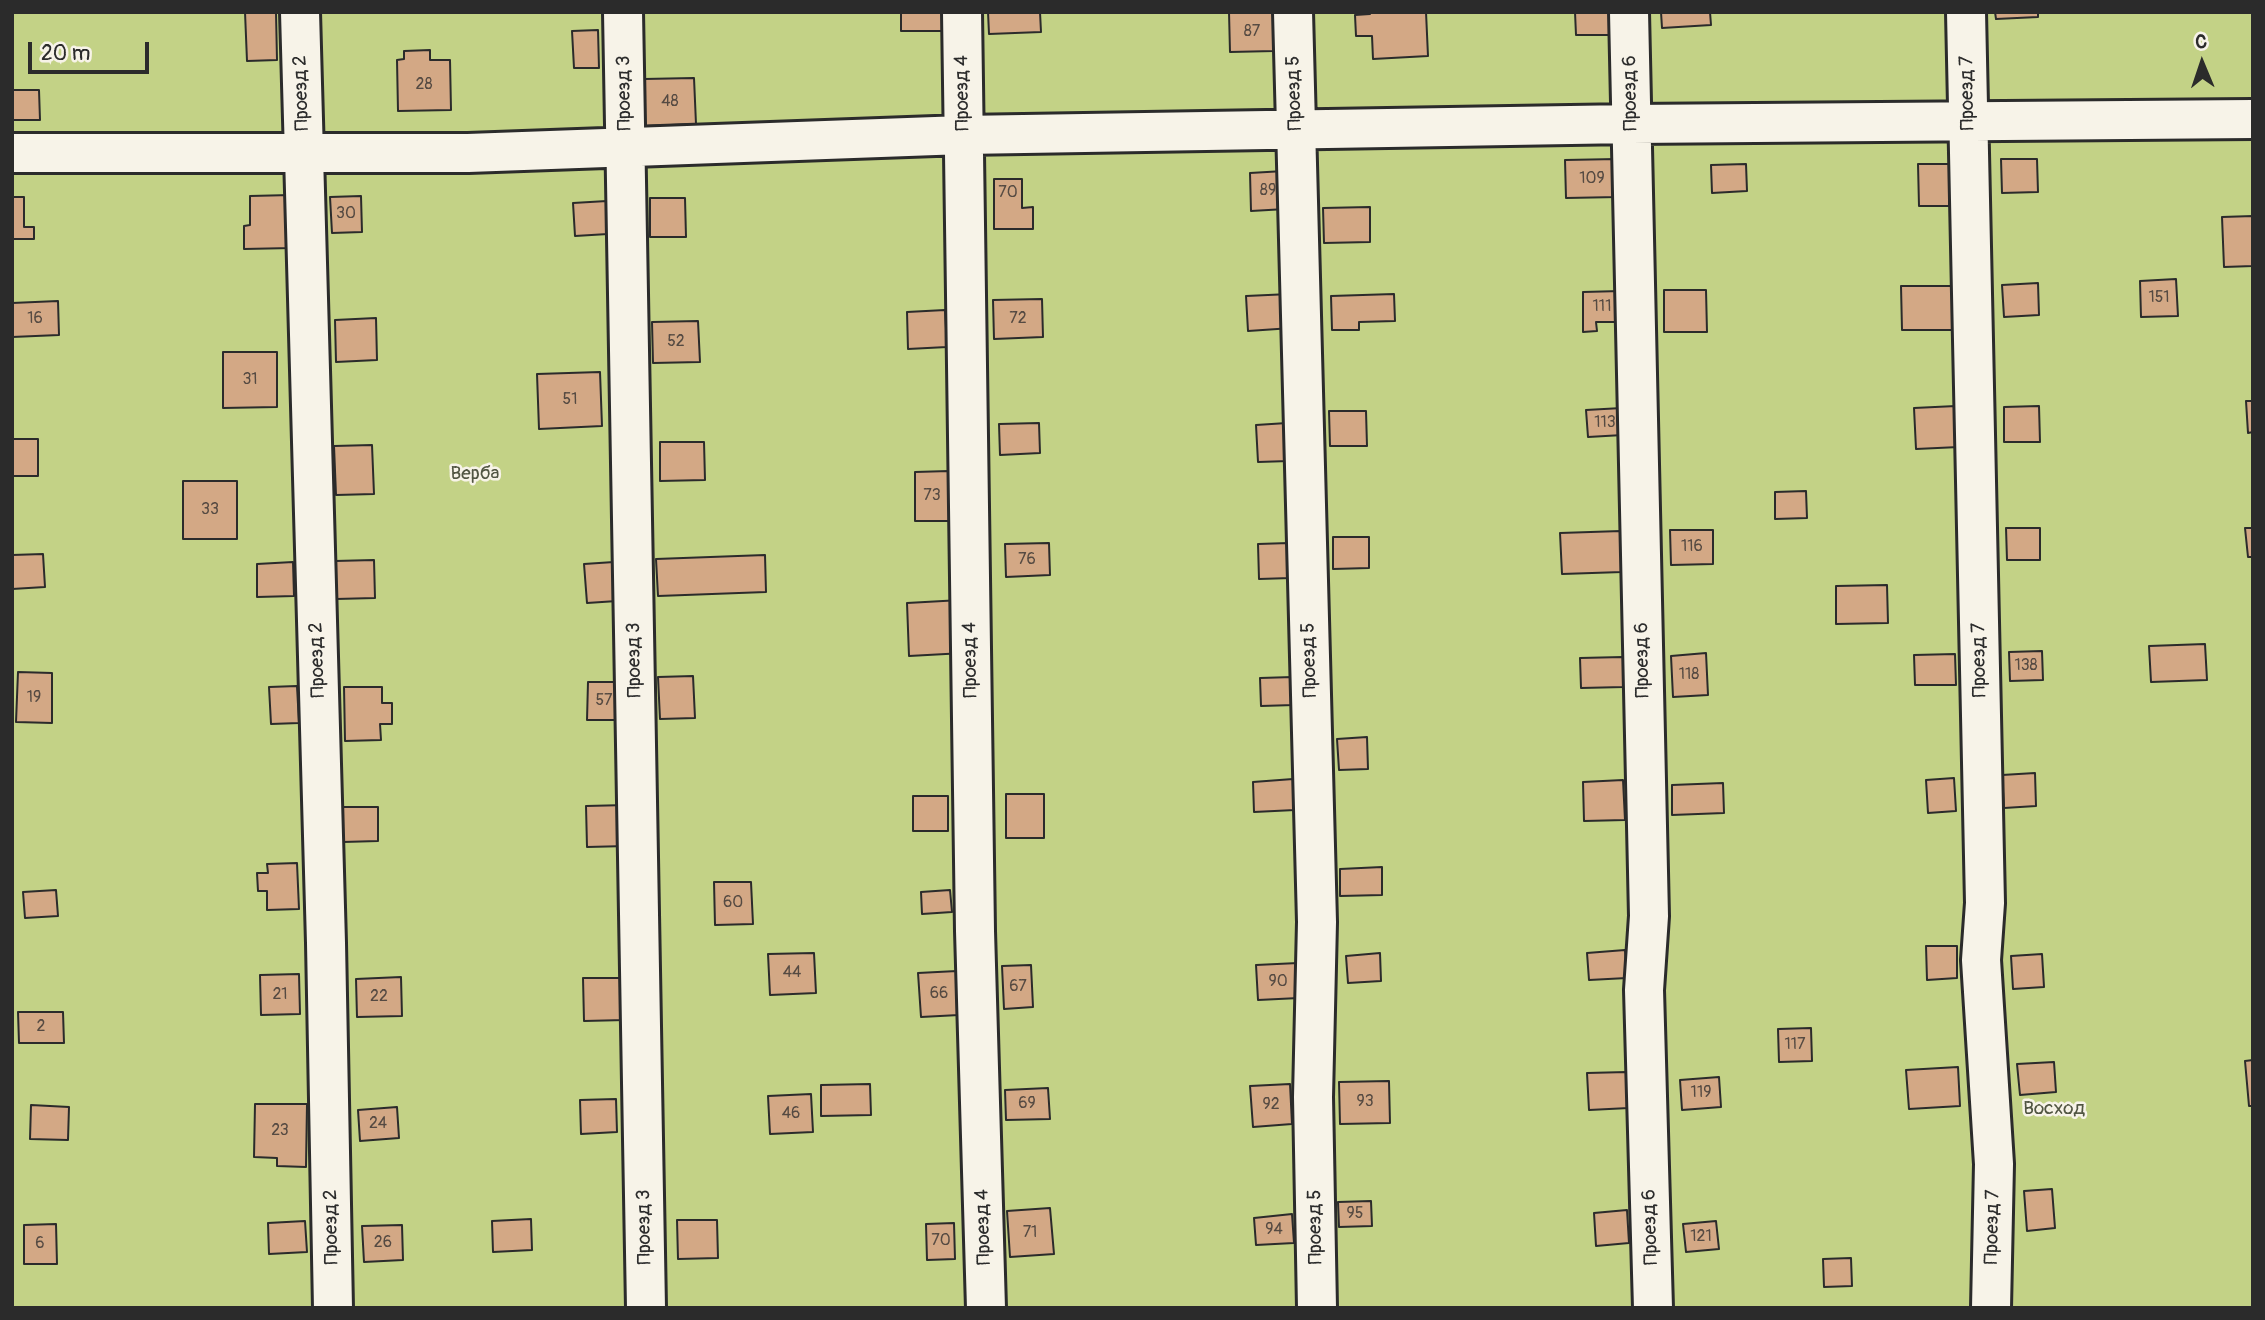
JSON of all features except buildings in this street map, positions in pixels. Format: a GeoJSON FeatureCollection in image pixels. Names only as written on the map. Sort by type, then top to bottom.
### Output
{"type":"FeatureCollection","features":[{"type":"Feature","properties":{"kind":"street","name":"Проезд 2"},"geometry":{"type":"LineString","coordinates":[[300,12],[327,943],[333,1308]]}},
{"type":"Feature","properties":{"kind":"street","name":"Проезд 3"},"geometry":{"type":"LineString","coordinates":[[623,12],[646,1308]]}},
{"type":"Feature","properties":{"kind":"street","name":"Проезд 4"},"geometry":{"type":"LineString","coordinates":[[962,12],[975,932],[986,1308]]}},
{"type":"Feature","properties":{"kind":"street","name":"Проезд 5"},"geometry":{"type":"LineString","coordinates":[[1293,12],[1317,922],[1313,1097],[1317,1308]]}},
{"type":"Feature","properties":{"kind":"street","name":"Проезд 6"},"geometry":{"type":"LineString","coordinates":[[1629,12],[1649,902],[1644,990],[1653,1308]]}},
{"type":"Feature","properties":{"kind":"street","name":"Проезд 7"},"geometry":{"type":"LineString","coordinates":[[1966,12],[1985,903],[1981,960],[1994,1164],[1991,1308]]}},
{"type":"Feature","properties":{"kind":"street"},"geometry":{"type":"LineString","coordinates":[[12,153],[304,154],[626,149],[963,135],[1296,129],[2253,119]]}},
{"type":"Feature","properties":{"kind":"green space","name":"Верба"},"geometry":{"type":"Polygon","coordinates":[[[12,12],[2253,12],[2253,1308],[12,1308],[12,12]]]}},
{"type":"Feature","properties":{"kind":"park label","name":"Восход"},"geometry":{"type":"Point","coordinates":[2054,1109]}}]}
